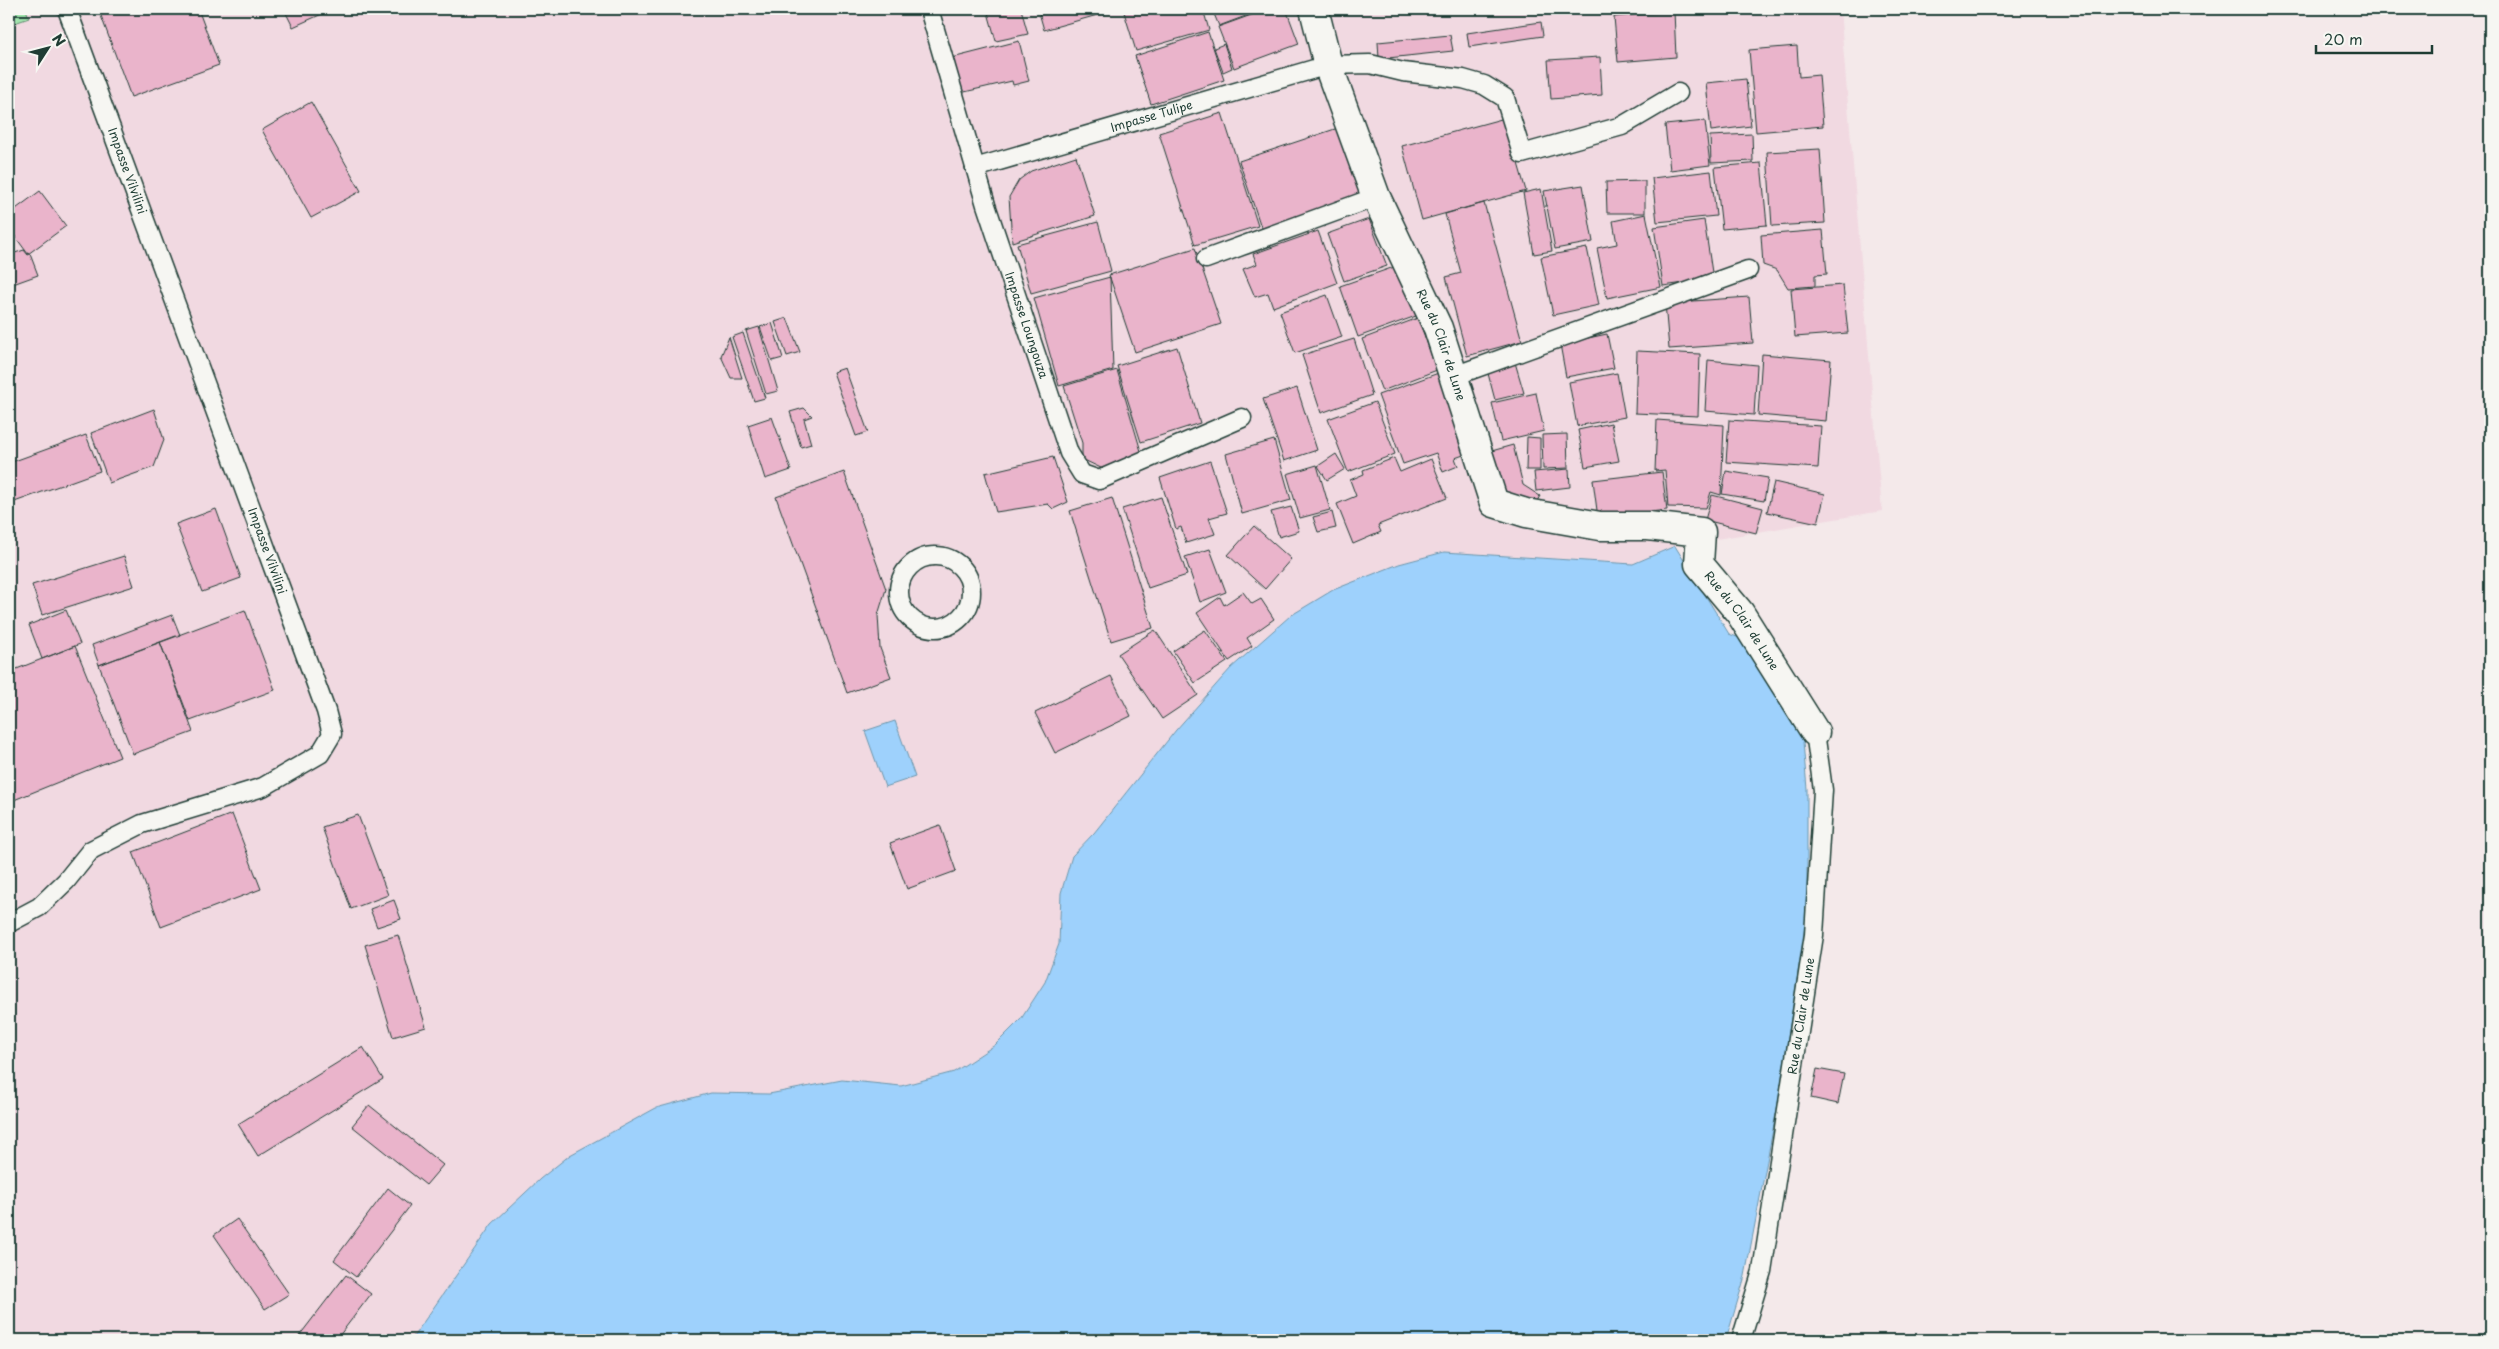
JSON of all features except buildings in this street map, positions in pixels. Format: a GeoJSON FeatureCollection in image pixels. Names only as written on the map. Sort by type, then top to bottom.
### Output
{"type":"FeatureCollection","features":[{"type":"Feature","properties":{"kind":"street","name":"Rue du Clair de Lune"},"geometry":{"type":"LineString","coordinates":[[1314,9],[1328,65],[1376,197],[1438,328],[1494,503],[1526,513],[1600,526],[1648,526],[1701,532],[1699,564],[1740,613],[1815,732]]}},
{"type":"Feature","properties":{"kind":"lane","name":"Impasse Vilvilini"},"geometry":{"type":"LineString","coordinates":[[9,923],[39,907],[66,881],[91,850],[142,824],[263,786],[320,754],[332,734],[326,711],[67,9]]}},
{"type":"Feature","properties":{"kind":"lane","name":"Impasse Loungouza"},"geometry":{"type":"LineString","coordinates":[[929,9],[975,168],[1069,453],[1082,474],[1099,480],[1242,418]]}},
{"type":"Feature","properties":{"kind":"lane","name":"Impasse Tulipe"},"geometry":{"type":"LineString","coordinates":[[975,168],[1328,65],[1370,64],[1403,72],[1462,79],[1484,85],[1505,98],[1522,154],[1622,126],[1678,93]]}},
{"type":"Feature","properties":{"kind":"lane"},"geometry":{"type":"LineString","coordinates":[[1206,259],[1376,197]]}},
{"type":"Feature","properties":{"kind":"lane"},"geometry":{"type":"LineString","coordinates":[[1454,376],[1748,270]]}},
{"type":"Feature","properties":{"kind":"lane"},"geometry":{"type":"LineString","coordinates":[[932,555],[949,558],[964,569],[970,585],[970,602],[961,617],[946,626],[930,628],[913,621],[902,607],[898,590],[904,574],[916,561],[932,555]]}},
{"type":"Feature","properties":{"kind":"lane","name":"Rue du Clair de Lune"},"geometry":{"type":"LineString","coordinates":[[1741,1340],[1762,1271],[1814,935],[1824,790],[1815,732]]}},
{"type":"Feature","properties":{"kind":"shaded area"},"geometry":{"type":"Polygon","coordinates":[[[9,9],[1840,9],[1882,511],[1675,546],[1633,564],[1444,552],[1399,564],[1290,616],[1231,668],[1176,730],[1094,833],[1072,856],[1061,893],[1059,944],[1045,982],[1021,1019],[995,1045],[954,1072],[901,1086],[842,1080],[769,1094],[711,1093],[656,1108],[615,1132],[492,1224],[411,1340],[9,1340],[9,9]]]}},
{"type":"Feature","properties":{"kind":"green space"},"geometry":{"type":"Polygon","coordinates":[[[9,9],[26,9],[29,18],[9,25],[9,9]]]}},
{"type":"Feature","properties":{"kind":"water"},"geometry":{"type":"Polygon","coordinates":[[[1675,546],[1729,634],[1756,644],[1802,730],[1807,789],[1807,912],[1779,1098],[1745,1276],[1726,1340],[411,1340],[492,1224],[540,1179],[570,1155],[656,1108],[711,1093],[769,1094],[842,1080],[901,1086],[954,1072],[995,1045],[1021,1019],[1045,982],[1059,944],[1061,893],[1072,856],[1094,833],[1176,730],[1231,668],[1290,616],[1333,590],[1399,564],[1444,552],[1633,564],[1675,546]]]}},
{"type":"Feature","properties":{"kind":"water"},"geometry":{"type":"Polygon","coordinates":[[[895,721],[915,777],[885,787],[865,731],[895,721]]]}}]}
